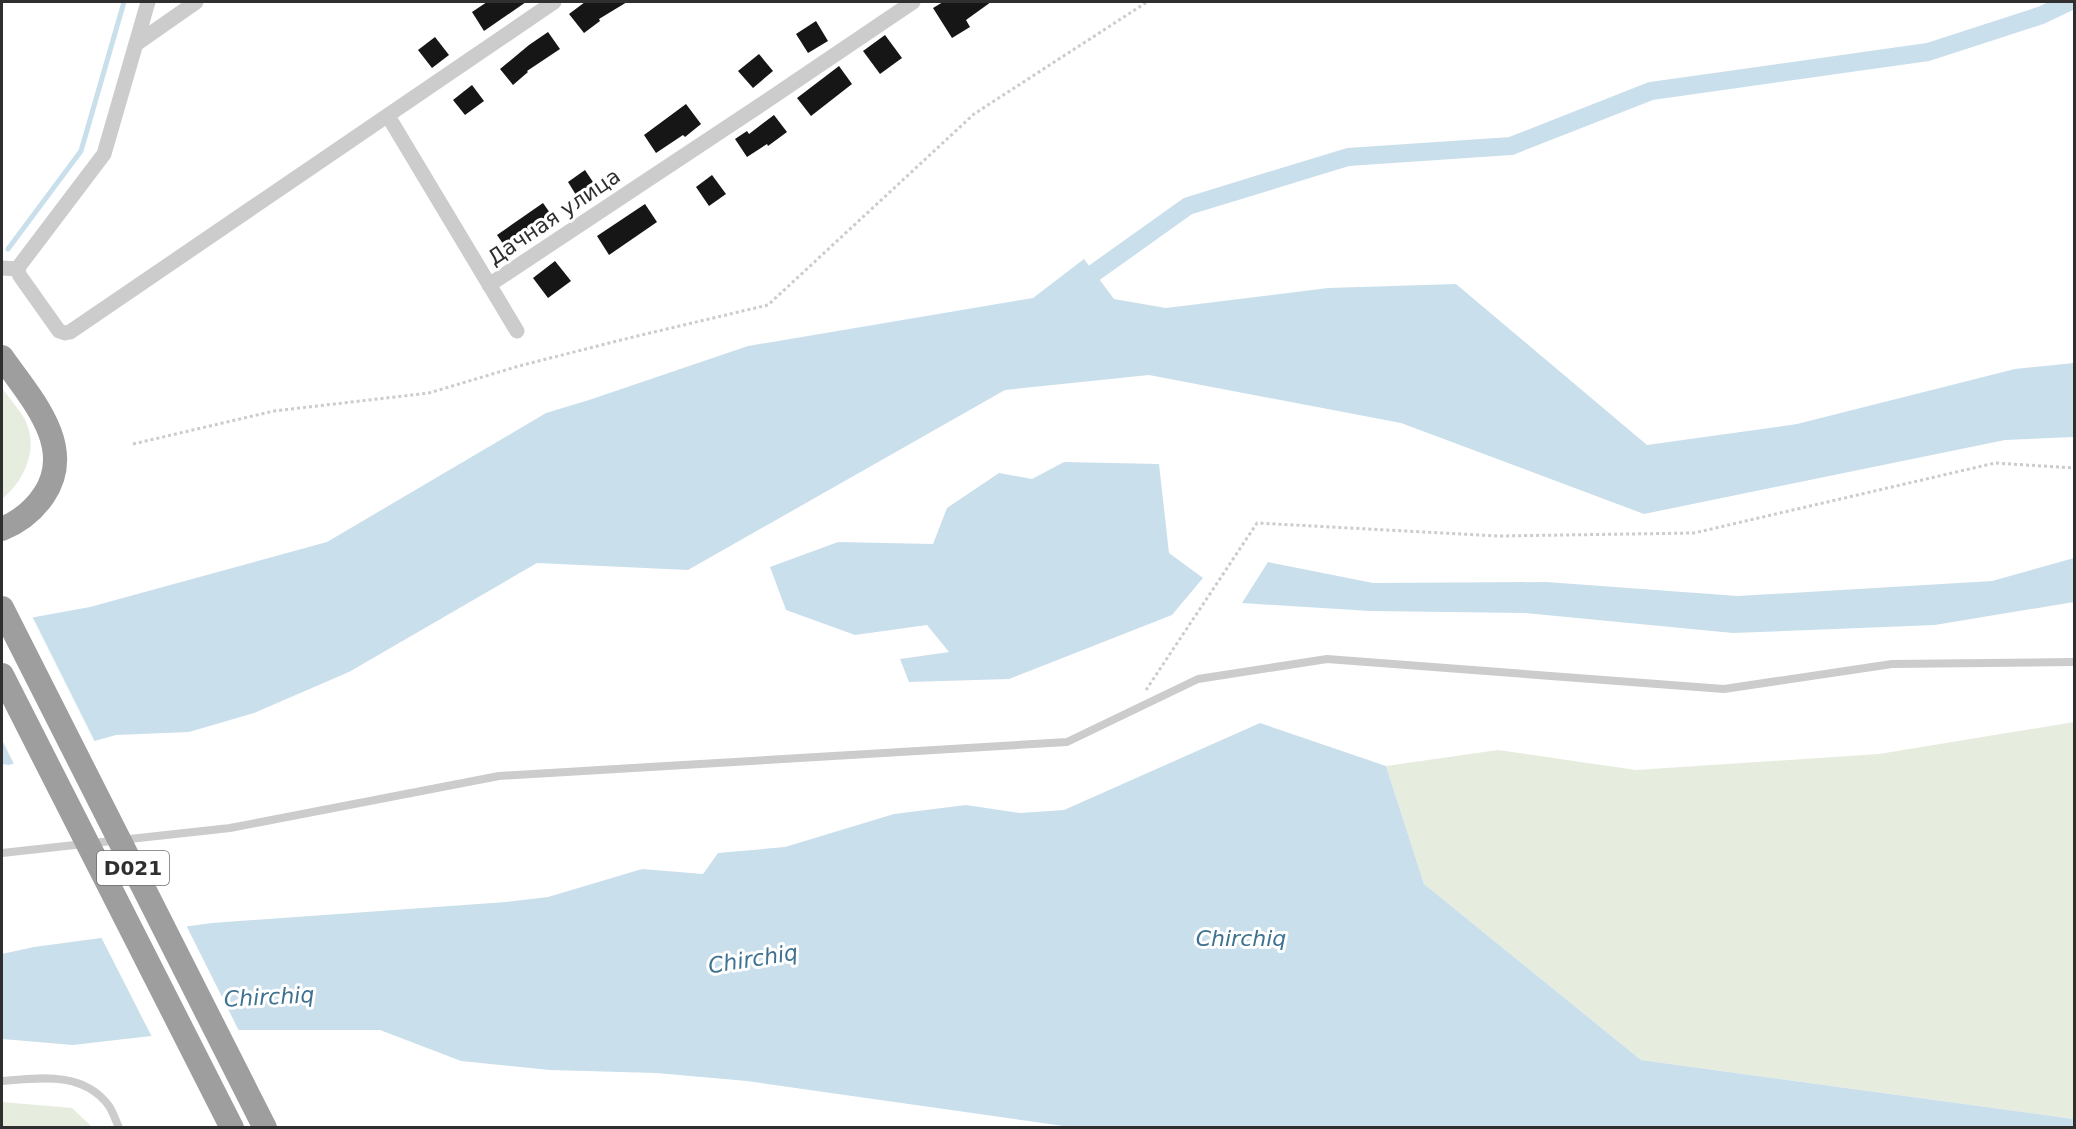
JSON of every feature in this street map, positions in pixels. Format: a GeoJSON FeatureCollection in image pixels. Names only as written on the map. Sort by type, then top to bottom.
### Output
{"type":"FeatureCollection","features":[{"type":"Feature","properties":{"kind":"highway"},"geometry":{"type":"LineString","coordinates":[[2,357],[46,422],[54,443],[56,457],[53,477],[41,499],[24,516],[2,529]]}},
{"type":"Feature","properties":{"kind":"highway","name":"D021"},"geometry":{"type":"LineString","coordinates":[[2,608],[265,1128]]}},
{"type":"Feature","properties":{"kind":"highway","name":"D021"},"geometry":{"type":"LineString","coordinates":[[2,675],[232,1128]]}},
{"type":"Feature","properties":{"kind":"street"},"geometry":{"type":"LineString","coordinates":[[17,269],[104,154],[148,2]]}},
{"type":"Feature","properties":{"kind":"street"},"geometry":{"type":"LineString","coordinates":[[136,44],[196,2]]}},
{"type":"Feature","properties":{"kind":"street"},"geometry":{"type":"LineString","coordinates":[[17,269],[59,331],[70,332],[555,2]]}},
{"type":"Feature","properties":{"kind":"street","name":"Дачная улица"},"geometry":{"type":"LineString","coordinates":[[388,116],[489,285],[913,2]]}},
{"type":"Feature","properties":{"kind":"street"},"geometry":{"type":"LineString","coordinates":[[2,268],[17,269]]}},
{"type":"Feature","properties":{"kind":"street"},"geometry":{"type":"LineString","coordinates":[[489,285],[517,331]]}},
{"type":"Feature","properties":{"kind":"lane"},"geometry":{"type":"LineString","coordinates":[[2,853],[230,828],[499,776],[1067,742],[1198,679],[1327,659],[1724,689],[1892,664],[2074,662]]}},
{"type":"Feature","properties":{"kind":"lane"},"geometry":{"type":"LineString","coordinates":[[2,1081],[59,1078],[80,1083],[96,1092],[110,1107],[119,1128]]}},
{"type":"Feature","properties":{"kind":"path"},"geometry":{"type":"LineString","coordinates":[[134,444],[274,411],[429,393],[553,357],[768,306],[974,114],[1146,2]]}},
{"type":"Feature","properties":{"kind":"path"},"geometry":{"type":"LineString","coordinates":[[1132,711],[1257,522],[1498,536],[1694,533],[1995,463],[2074,468]]}},
{"type":"Feature","properties":{"kind":"shaded area"},"geometry":{"type":"Polygon","coordinates":[[[2,388],[26,422],[31,447],[26,467],[16,485],[2,499],[2,388]]]}},
{"type":"Feature","properties":{"kind":"shaded area"},"geometry":{"type":"Polygon","coordinates":[[[2074,722],[2074,1119],[1641,1060],[1424,884],[1386,766],[1498,750],[1636,770],[1879,754],[2074,722]]]}},
{"type":"Feature","properties":{"kind":"shaded area"},"geometry":{"type":"Polygon","coordinates":[[[2,1102],[72,1108],[92,1127],[2,1127],[2,1102]]]}},
{"type":"Feature","properties":{"kind":"water"},"geometry":{"type":"Polygon","coordinates":[[[1084,259],[1114,299],[1166,308],[1328,288],[1456,284],[1647,445],[1797,424],[2015,369],[2074,363],[2074,437],[2005,440],[1644,514],[1401,423],[1149,375],[1005,390],[688,570],[537,563],[349,672],[254,713],[189,732],[116,735],[9,765],[2,764],[2,623],[90,607],[327,542],[546,413],[748,346],[1033,298],[1084,259]]]}},
{"type":"Feature","properties":{"kind":"water"},"geometry":{"type":"Polygon","coordinates":[[[1064,462],[1159,464],[1169,553],[1203,578],[1172,615],[1009,679],[909,682],[900,659],[949,652],[927,625],[855,635],[786,610],[770,567],[838,542],[933,544],[947,508],[999,473],[1032,479],[1064,462]]]}},
{"type":"Feature","properties":{"kind":"water"},"geometry":{"type":"Polygon","coordinates":[[[2074,558],[2074,602],[1935,625],[1733,633],[1525,613],[1370,611],[1242,603],[1268,562],[1373,583],[1546,582],[1738,596],[1992,581],[2074,558]]]}},
{"type":"Feature","properties":{"kind":"water","name":"Chirchiq"},"geometry":{"type":"Polygon","coordinates":[[[1260,723],[1386,766],[1424,884],[1641,1060],[2074,1119],[2074,1127],[1070,1127],[747,1081],[656,1073],[550,1070],[461,1061],[380,1030],[203,1030],[73,1045],[2,1039],[2,954],[34,947],[212,923],[548,897],[642,869],[703,874],[718,853],[785,847],[894,814],[966,805],[1020,813],[1064,810],[1260,723]]]}},
{"type":"Feature","properties":{"kind":"pier"},"geometry":{"type":"Polygon","coordinates":[[[31,614],[96,744],[15,766],[2,740],[2,620],[31,614]]]}},
{"type":"Feature","properties":{"kind":"pier"},"geometry":{"type":"Polygon","coordinates":[[[185,923],[240,1033],[203,1033],[153,1039],[100,935],[185,923]]]}},
{"type":"Feature","properties":{"kind":"building"},"geometry":{"type":"Polygon","coordinates":[[[487,2],[526,2],[484,31],[472,12],[487,2]]]}},
{"type":"Feature","properties":{"kind":"building"},"geometry":{"type":"Polygon","coordinates":[[[585,2],[627,2],[599,19],[600,21],[584,33],[569,14],[585,2]]]}},
{"type":"Feature","properties":{"kind":"building"},"geometry":{"type":"Polygon","coordinates":[[[943,2],[991,2],[966,20],[970,27],[952,38],[933,8],[943,2]]]}},
{"type":"Feature","properties":{"kind":"building"},"geometry":{"type":"Polygon","coordinates":[[[816,21],[828,41],[808,53],[796,34],[816,21]]]}},
{"type":"Feature","properties":{"kind":"building"},"geometry":{"type":"Polygon","coordinates":[[[548,32],[560,49],[527,71],[513,85],[500,69],[548,32]]]}},
{"type":"Feature","properties":{"kind":"building"},"geometry":{"type":"Polygon","coordinates":[[[885,35],[902,58],[880,74],[863,51],[885,35]]]}},
{"type":"Feature","properties":{"kind":"building"},"geometry":{"type":"Polygon","coordinates":[[[435,37],[449,55],[432,68],[418,50],[435,37]]]}},
{"type":"Feature","properties":{"kind":"building"},"geometry":{"type":"Polygon","coordinates":[[[759,54],[773,71],[753,88],[738,71],[759,54]]]}},
{"type":"Feature","properties":{"kind":"building"},"geometry":{"type":"Polygon","coordinates":[[[839,66],[852,84],[811,116],[797,98],[839,66]]]}},
{"type":"Feature","properties":{"kind":"building"},"geometry":{"type":"Polygon","coordinates":[[[472,85],[484,101],[465,115],[453,100],[472,85]]]}},
{"type":"Feature","properties":{"kind":"building"},"geometry":{"type":"Polygon","coordinates":[[[686,104],[701,124],[685,137],[683,135],[656,153],[644,135],[686,104]]]}},
{"type":"Feature","properties":{"kind":"building"},"geometry":{"type":"Polygon","coordinates":[[[774,115],[787,132],[768,146],[767,144],[747,157],[735,139],[747,131],[749,134],[774,115]]]}},
{"type":"Feature","properties":{"kind":"building"},"geometry":{"type":"Polygon","coordinates":[[[585,170],[599,191],[581,203],[568,182],[585,170]]]}},
{"type":"Feature","properties":{"kind":"building"},"geometry":{"type":"Polygon","coordinates":[[[712,175],[726,194],[709,206],[696,187],[712,175]]]}},
{"type":"Feature","properties":{"kind":"building"},"geometry":{"type":"Polygon","coordinates":[[[543,203],[555,220],[508,251],[497,235],[543,203]]]}},
{"type":"Feature","properties":{"kind":"building"},"geometry":{"type":"Polygon","coordinates":[[[645,204],[657,222],[609,255],[597,236],[645,204]]]}},
{"type":"Feature","properties":{"kind":"building"},"geometry":{"type":"Polygon","coordinates":[[[555,261],[571,281],[548,298],[533,278],[555,261]]]}},
{"type":"Feature","properties":{"kind":"waterway"},"geometry":{"type":"LineString","coordinates":[[8,249],[81,151],[124,2]]}},
{"type":"Feature","properties":{"kind":"waterway"},"geometry":{"type":"LineString","coordinates":[[1094,273],[1188,206],[1348,157],[1511,146],[1651,91],[1928,52],[2042,15],[2069,2]]}}]}
